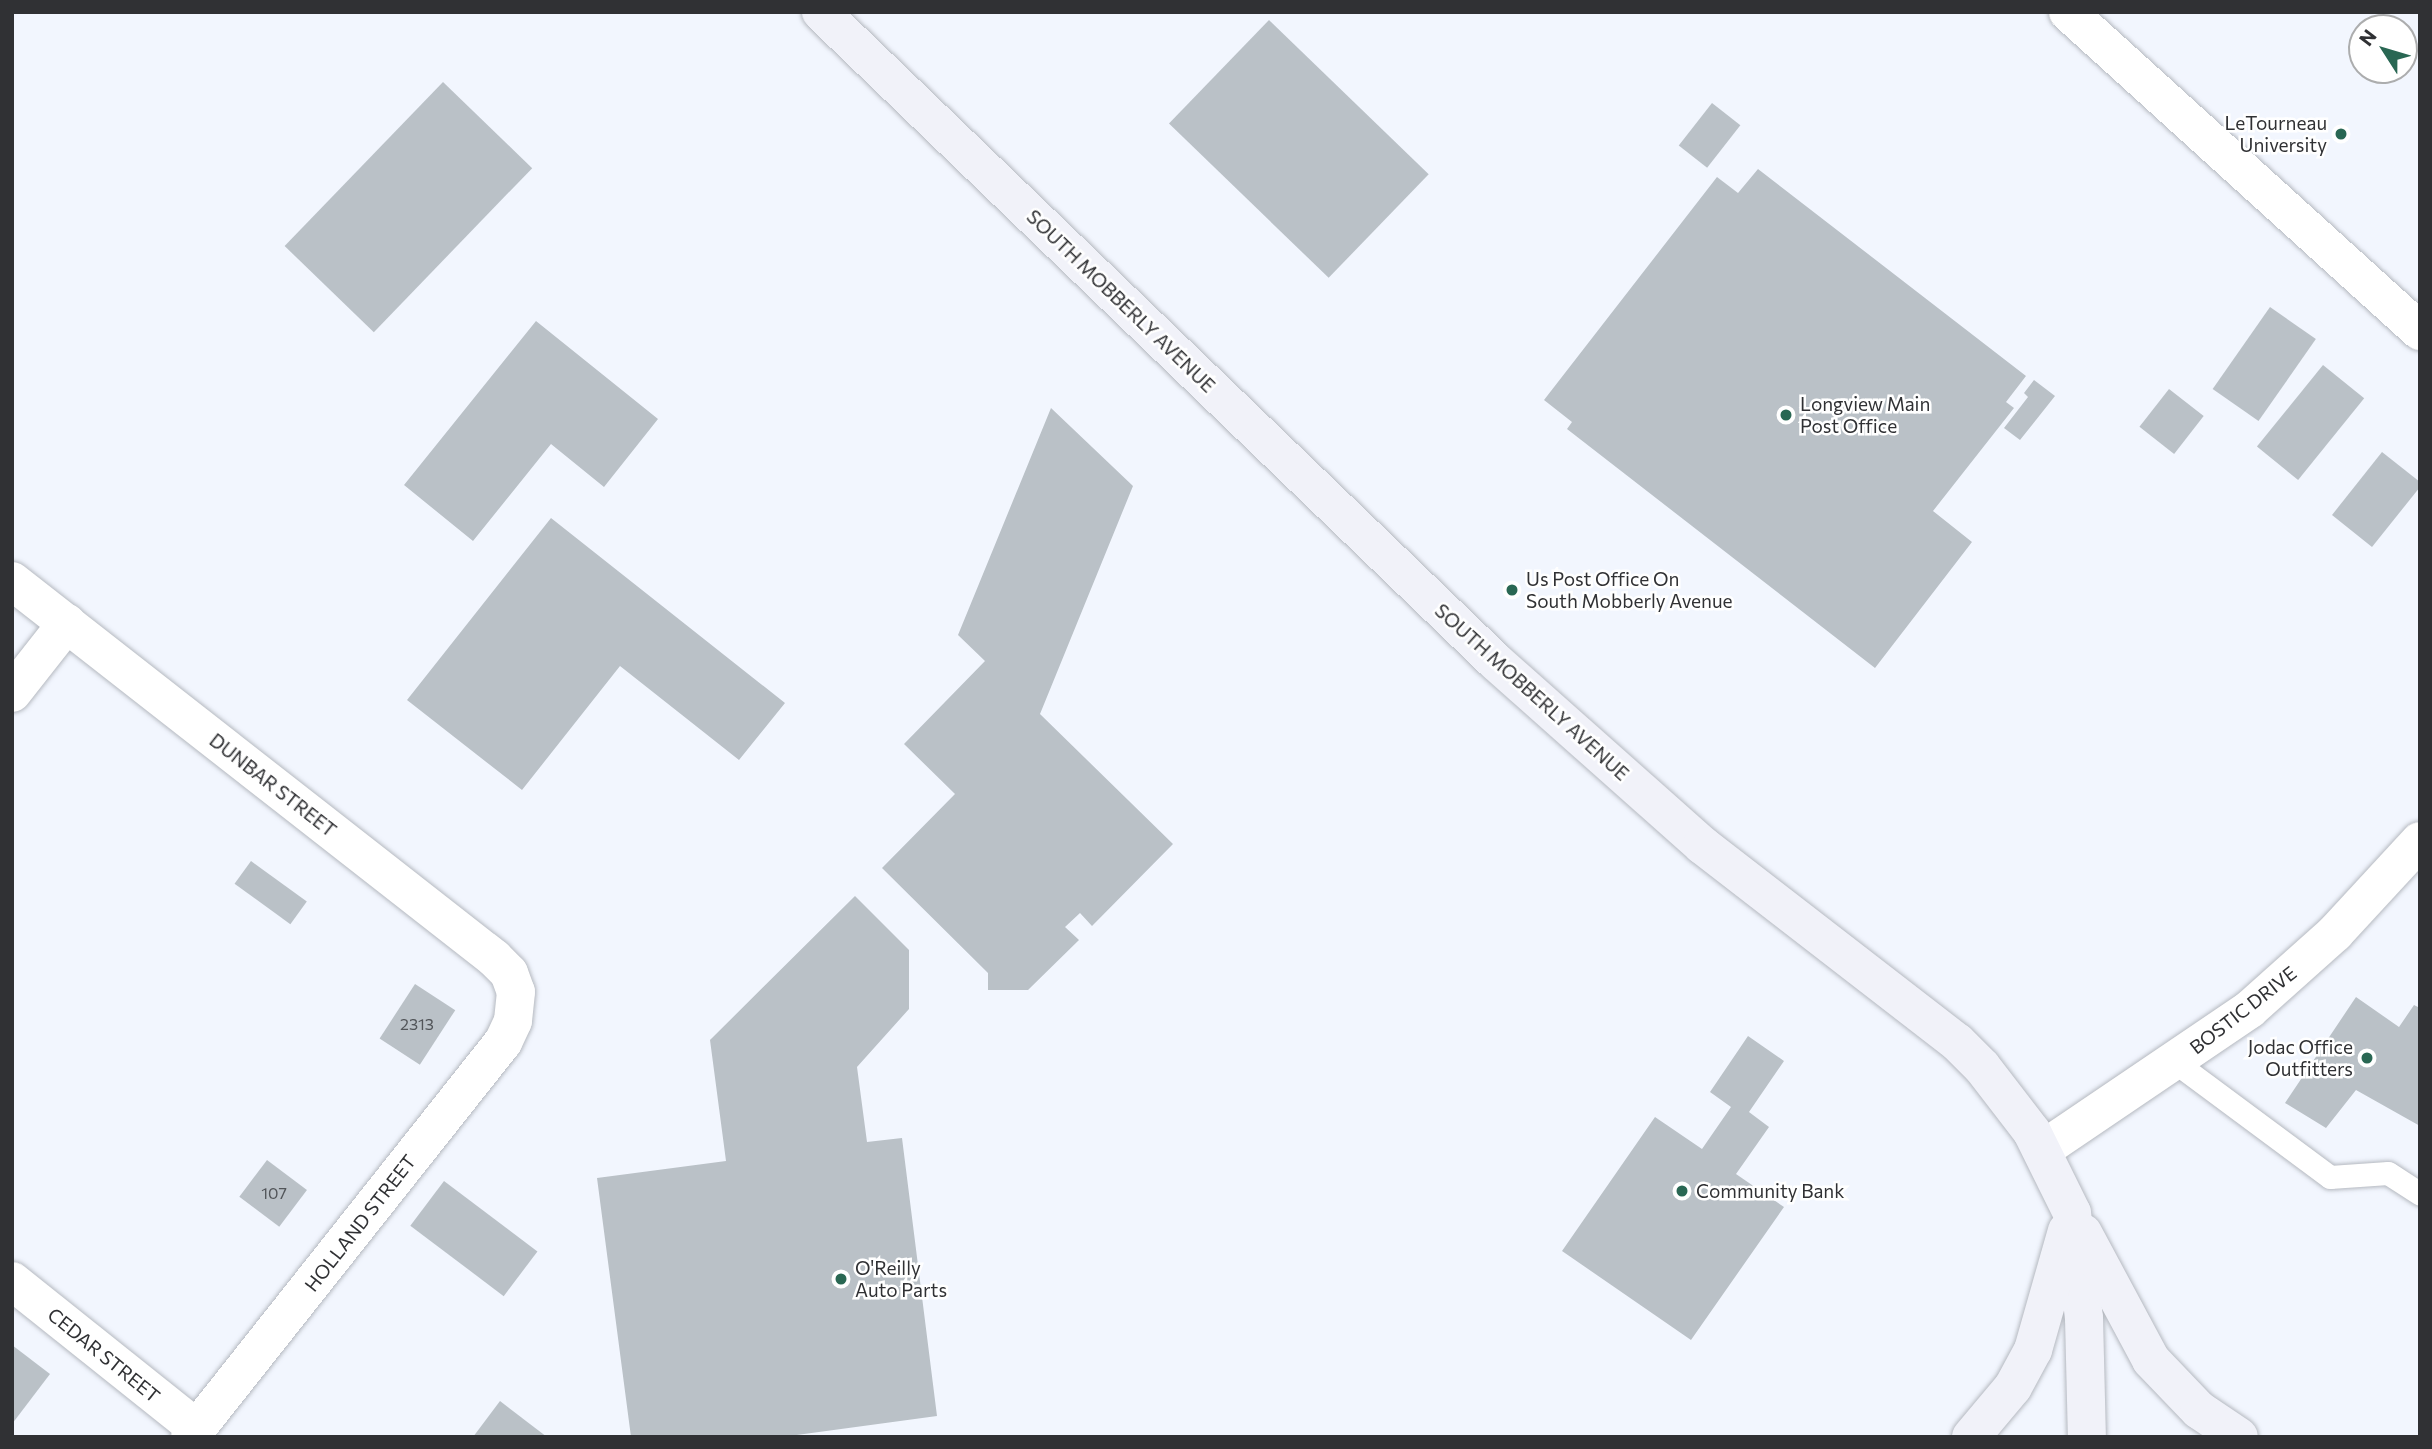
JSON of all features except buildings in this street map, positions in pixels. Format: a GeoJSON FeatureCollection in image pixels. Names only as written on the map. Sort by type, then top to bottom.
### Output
{"type":"FeatureCollection","features":[{"type":"Feature","properties":{"kind":"main road","name":"SOUTH MOBBERLY AVENUE"},"geometry":{"type":"LineString","coordinates":[[821,12],[1506,671],[1702,845],[1957,1042],[2007,1097],[2042,1150],[2072,1213],[2084,1318],[2087,1437]]}},
{"type":"Feature","properties":{"kind":"main road"},"geometry":{"type":"LineString","coordinates":[[1971,1437],[2013,1387],[2033,1350],[2072,1213]]}},
{"type":"Feature","properties":{"kind":"main road"},"geometry":{"type":"LineString","coordinates":[[2072,1213],[2136,1339],[2151,1360],[2199,1410],[2239,1437]]}},
{"type":"Feature","properties":{"kind":"street"},"geometry":{"type":"LineString","coordinates":[[2068,12],[2420,331]]}},
{"type":"Feature","properties":{"kind":"street","name":"DUNBAR STREET"},"geometry":{"type":"LineString","coordinates":[[12,581],[494,958],[509,973],[515,1002]]}},
{"type":"Feature","properties":{"kind":"street"},"geometry":{"type":"LineString","coordinates":[[12,693],[67,623]]}},
{"type":"Feature","properties":{"kind":"street","name":"BOSTIC DRIVE"},"geometry":{"type":"LineString","coordinates":[[2042,1150],[2250,1009],[2299,966],[2420,841]]}},
{"type":"Feature","properties":{"kind":"street","name":"HOLLAND STREET"},"geometry":{"type":"LineString","coordinates":[[193,1433],[503,1042],[513,1021],[515,1002]]}},
{"type":"Feature","properties":{"kind":"street","name":"CEDAR STREET"},"geometry":{"type":"LineString","coordinates":[[12,1281],[193,1433]]}},
{"type":"Feature","properties":{"kind":"lane"},"geometry":{"type":"LineString","coordinates":[[2175,1062],[2330,1177],[2388,1173],[2420,1194]]}},
{"type":"Feature","properties":{"kind":"place","name":"LeTourneau University"},"geometry":{"type":"Point","coordinates":[2341,134]}},
{"type":"Feature","properties":{"kind":"place","name":"Longview Main Post Office"},"geometry":{"type":"Point","coordinates":[1786,415]}},
{"type":"Feature","properties":{"kind":"place","name":"Us Post Office On South Mobberly Avenue"},"geometry":{"type":"Point","coordinates":[1512,590]}},
{"type":"Feature","properties":{"kind":"place","name":"Jodac Office Outfitters"},"geometry":{"type":"Point","coordinates":[2367,1058]}},
{"type":"Feature","properties":{"kind":"place","name":"Community Bank"},"geometry":{"type":"Point","coordinates":[1682,1191]}},
{"type":"Feature","properties":{"kind":"place","name":"O'Reilly Auto Parts"},"geometry":{"type":"Point","coordinates":[841,1279]}}]}
